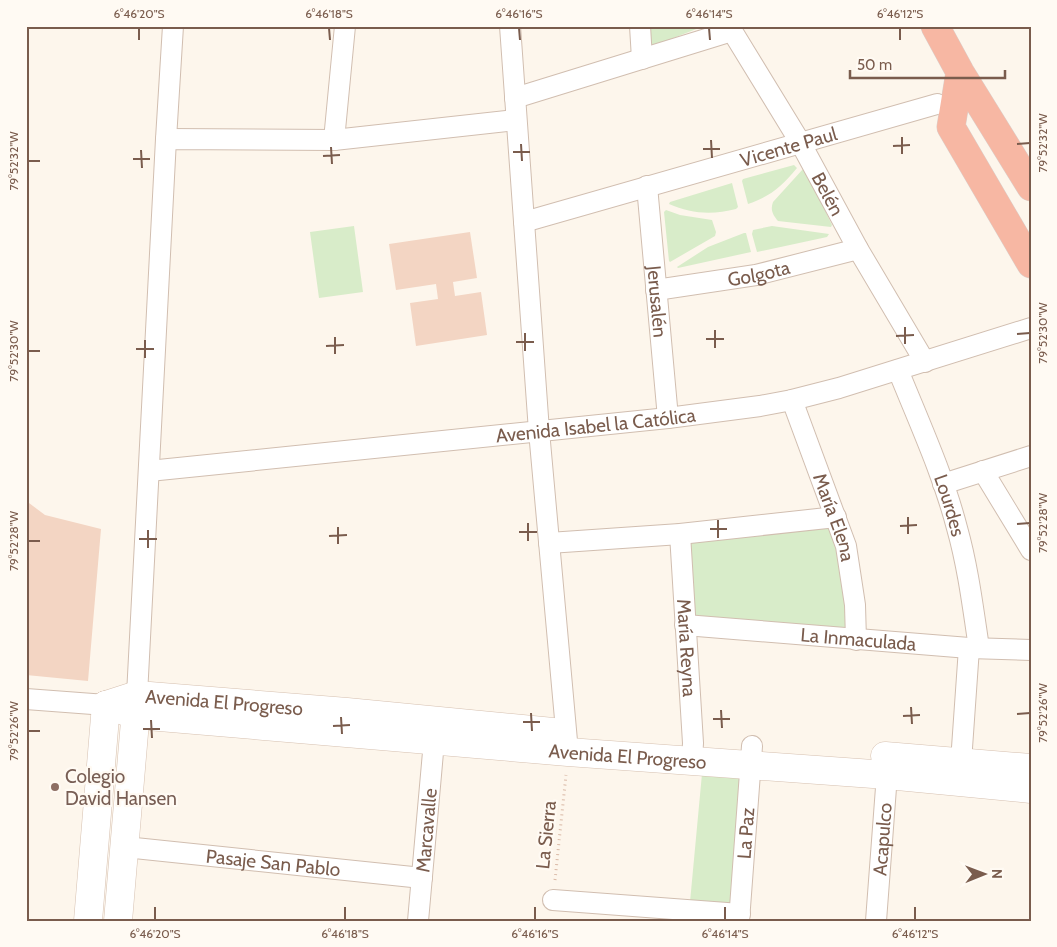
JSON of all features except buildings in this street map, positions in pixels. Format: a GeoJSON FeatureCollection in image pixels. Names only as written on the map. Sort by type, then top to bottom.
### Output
{"type":"FeatureCollection","features":[{"type":"Feature","properties":{"kind":"highway"},"geometry":{"type":"LineString","coordinates":[[935,26],[960,72],[1031,187]]}},
{"type":"Feature","properties":{"kind":"highway"},"geometry":{"type":"LineString","coordinates":[[960,72],[951,127],[1031,264]]}},
{"type":"Feature","properties":{"kind":"main road","name":"Avenida El Progreso"},"geometry":{"type":"LineString","coordinates":[[106,705],[347,712],[568,742],[888,766],[1031,789]]}},
{"type":"Feature","properties":{"kind":"main road"},"geometry":{"type":"LineString","coordinates":[[88,921],[106,705]]}},
{"type":"Feature","properties":{"kind":"main road","name":"Avenida El Progreso"},"geometry":{"type":"LineString","coordinates":[[137,705],[434,741],[568,742]]}},
{"type":"Feature","properties":{"kind":"main road"},"geometry":{"type":"LineString","coordinates":[[118,921],[137,705]]}},
{"type":"Feature","properties":{"kind":"main road","name":"Avenida El Progreso"},"geometry":{"type":"LineString","coordinates":[[888,766],[961,762],[1031,768]]}},
{"type":"Feature","properties":{"kind":"street"},"geometry":{"type":"LineString","coordinates":[[137,705],[173,26]]}},
{"type":"Feature","properties":{"kind":"street"},"geometry":{"type":"LineString","coordinates":[[334,140],[345,26]]}},
{"type":"Feature","properties":{"kind":"street"},"geometry":{"type":"LineString","coordinates":[[510,26],[539,431],[568,742]]}},
{"type":"Feature","properties":{"kind":"street"},"geometry":{"type":"LineString","coordinates":[[640,26],[642,59]]}},
{"type":"Feature","properties":{"kind":"street"},"geometry":{"type":"LineString","coordinates":[[515,98],[642,59],[730,29]]}},
{"type":"Feature","properties":{"kind":"street","name":"Belén"},"geometry":{"type":"LineString","coordinates":[[730,29],[800,142],[858,249],[925,362]]}},
{"type":"Feature","properties":{"kind":"street","name":"Vicente Paul"},"geometry":{"type":"LineString","coordinates":[[524,222],[937,104]]}},
{"type":"Feature","properties":{"kind":"street"},"geometry":{"type":"LineString","coordinates":[[166,139],[334,140],[516,120]]}},
{"type":"Feature","properties":{"kind":"street","name":"Jerusalén"},"geometry":{"type":"LineString","coordinates":[[648,186],[668,418]]}},
{"type":"Feature","properties":{"kind":"street","name":"Golgota"},"geometry":{"type":"LineString","coordinates":[[656,290],[756,275],[858,249]]}},
{"type":"Feature","properties":{"kind":"street","name":"Avenida Isabel la Católica"},"geometry":{"type":"LineString","coordinates":[[149,471],[668,418],[792,400],[839,388],[1031,328]]}},
{"type":"Feature","properties":{"kind":"street","name":"Lourdes"},"geometry":{"type":"LineString","coordinates":[[898,370],[943,484],[957,527],[967,573],[974,648],[961,762]]}},
{"type":"Feature","properties":{"kind":"street","name":"María Elena"},"geometry":{"type":"LineString","coordinates":[[792,400],[846,546],[855,605],[856,640]]}},
{"type":"Feature","properties":{"kind":"street"},"geometry":{"type":"LineString","coordinates":[[943,484],[1031,456]]}},
{"type":"Feature","properties":{"kind":"street"},"geometry":{"type":"LineString","coordinates":[[983,471],[1031,550]]}},
{"type":"Feature","properties":{"kind":"street"},"geometry":{"type":"LineString","coordinates":[[549,543],[680,534],[836,517]]}},
{"type":"Feature","properties":{"kind":"street","name":"María Reyna"},"geometry":{"type":"LineString","coordinates":[[680,534],[692,752]]}},
{"type":"Feature","properties":{"kind":"street","name":"La Inmaculada"},"geometry":{"type":"LineString","coordinates":[[685,625],[856,640],[1031,650]]}},
{"type":"Feature","properties":{"kind":"street"},"geometry":{"type":"LineString","coordinates":[[26,699],[106,705]]}},
{"type":"Feature","properties":{"kind":"street","name":"Marcavalle"},"geometry":{"type":"LineString","coordinates":[[418,921],[434,741]]}},
{"type":"Feature","properties":{"kind":"street","name":"La Paz"},"geometry":{"type":"LineString","coordinates":[[739,918],[752,755]]}},
{"type":"Feature","properties":{"kind":"street","name":"Acapulco"},"geometry":{"type":"LineString","coordinates":[[876,921],[888,766]]}},
{"type":"Feature","properties":{"kind":"street","name":"Pasaje San Pablo"},"geometry":{"type":"LineString","coordinates":[[124,847],[422,878]]}},
{"type":"Feature","properties":{"kind":"street"},"geometry":{"type":"LineString","coordinates":[[553,900],[739,918]]}},
{"type":"Feature","properties":{"kind":"path","name":"La Sierra"},"geometry":{"type":"LineString","coordinates":[[553,900],[568,742]]}},
{"type":"Feature","properties":{"kind":"green space"},"geometry":{"type":"Polygon","coordinates":[[[647,26],[704,26],[648,48],[647,26]]]}},
{"type":"Feature","properties":{"kind":"green space"},"geometry":{"type":"Polygon","coordinates":[[[794,165],[797,168],[781,186],[763,198],[748,204],[743,179],[794,165]]]}},
{"type":"Feature","properties":{"kind":"green space"},"geometry":{"type":"Polygon","coordinates":[[[805,169],[832,225],[831,227],[778,221],[773,214],[773,202],[805,169]]]}},
{"type":"Feature","properties":{"kind":"green space"},"geometry":{"type":"Polygon","coordinates":[[[732,183],[738,207],[736,209],[719,212],[694,212],[669,204],[670,202],[732,183]]]}},
{"type":"Feature","properties":{"kind":"green space"},"geometry":{"type":"Polygon","coordinates":[[[666,210],[680,215],[712,220],[716,232],[715,236],[670,262],[664,212],[666,210]]]}},
{"type":"Feature","properties":{"kind":"green space"},"geometry":{"type":"Polygon","coordinates":[[[354,226],[363,292],[319,298],[310,232],[354,226]]]}},
{"type":"Feature","properties":{"kind":"green space"},"geometry":{"type":"Polygon","coordinates":[[[772,226],[829,234],[827,237],[757,252],[752,234],[753,230],[772,226]]]}},
{"type":"Feature","properties":{"kind":"green space"},"geometry":{"type":"Polygon","coordinates":[[[746,233],[751,252],[677,267],[708,247],[746,233]]]}},
{"type":"Feature","properties":{"kind":"green space"},"geometry":{"type":"Polygon","coordinates":[[[831,524],[844,577],[847,632],[690,619],[685,539],[747,537],[831,524]]]}},
{"type":"Feature","properties":{"kind":"green space"},"geometry":{"type":"Polygon","coordinates":[[[703,763],[745,764],[733,904],[690,902],[703,763]]]}},
{"type":"Feature","properties":{"kind":"place","name":"Colegio David Hansen"},"geometry":{"type":"Point","coordinates":[55,787]}}]}
